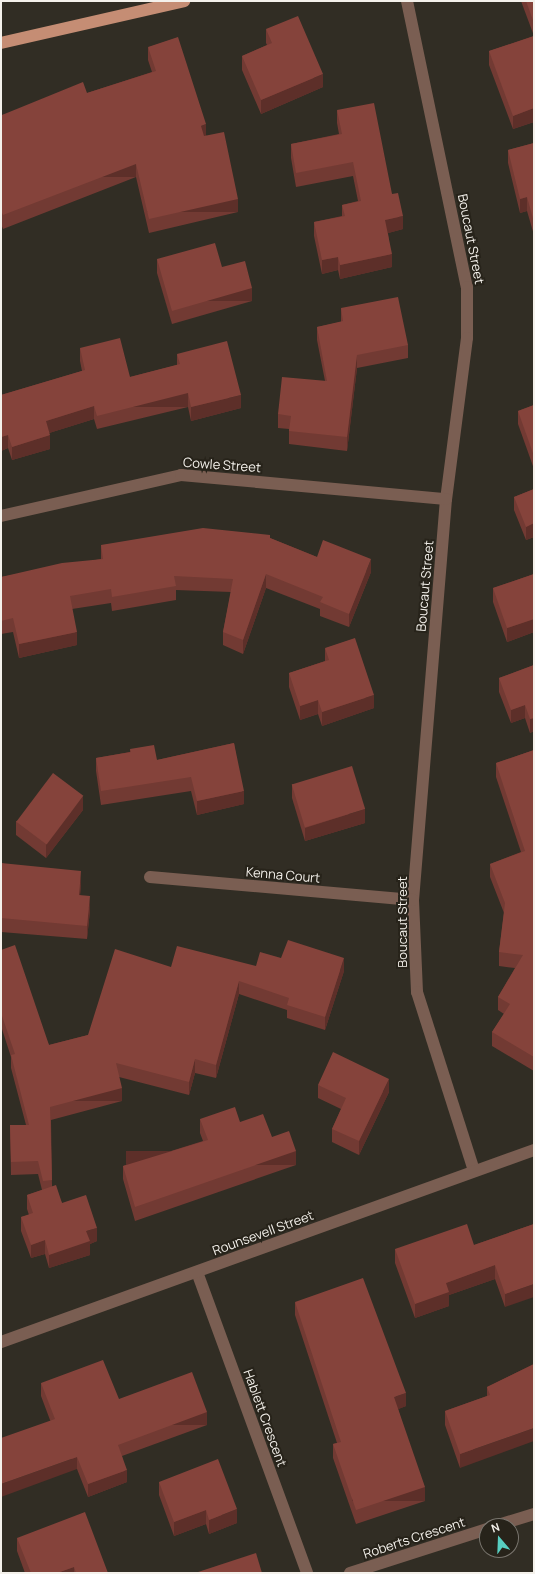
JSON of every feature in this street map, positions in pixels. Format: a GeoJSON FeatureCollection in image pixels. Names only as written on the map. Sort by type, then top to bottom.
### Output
{"type":"FeatureCollection","features":[{"type":"Feature","properties":{"kind":"main road"},"geometry":{"type":"LineString","coordinates":[[1,43],[184,1]]}},
{"type":"Feature","properties":{"kind":"street","name":"Boucaut Street"},"geometry":{"type":"LineString","coordinates":[[407,1],[467,287],[467,338],[446,499],[413,900],[417,992],[474,1171]]}},
{"type":"Feature","properties":{"kind":"street","name":"Cowle Street"},"geometry":{"type":"LineString","coordinates":[[1,516],[181,475],[446,499]]}},
{"type":"Feature","properties":{"kind":"street","name":"Kenna Court"},"geometry":{"type":"LineString","coordinates":[[150,877],[413,900]]}},
{"type":"Feature","properties":{"kind":"street","name":"Rounsevell Street"},"geometry":{"type":"LineString","coordinates":[[1,1342],[534,1150]]}},
{"type":"Feature","properties":{"kind":"street","name":"Hablett Crescent"},"geometry":{"type":"LineString","coordinates":[[197,1272],[307,1573]]}},
{"type":"Feature","properties":{"kind":"street"},"geometry":{"type":"LineString","coordinates":[[519,1519],[534,1514]]}},
{"type":"Feature","properties":{"kind":"street","name":"Roberts Crescent"},"geometry":{"type":"LineString","coordinates":[[350,1573],[479,1532]]}},
{"type":"Feature","properties":{"kind":"building"},"geometry":{"type":"Polygon","coordinates":[[[526,1],[534,1],[534,23],[526,1]]]}},
{"type":"Feature","properties":{"kind":"building"},"geometry":{"type":"Polygon","coordinates":[[[298,16],[323,74],[261,100],[242,56],[272,43],[266,29],[298,16]]]}},
{"type":"Feature","properties":{"kind":"building"},"geometry":{"type":"Polygon","coordinates":[[[534,36],[534,108],[513,116],[489,51],[534,36]]]}},
{"type":"Feature","properties":{"kind":"building"},"geometry":{"type":"Polygon","coordinates":[[[178,37],[206,124],[201,126],[204,136],[224,132],[238,199],[149,219],[136,164],[3,215],[1,211],[1,112],[2,115],[83,82],[87,93],[156,71],[148,47],[178,37]]]}},
{"type":"Feature","properties":{"kind":"building"},"geometry":{"type":"Polygon","coordinates":[[[374,103],[392,194],[398,193],[403,216],[385,220],[392,254],[340,265],[338,257],[322,260],[314,222],[345,216],[342,205],[361,201],[353,162],[296,173],[291,144],[342,134],[337,110],[374,103]]]}},
{"type":"Feature","properties":{"kind":"building"},"geometry":{"type":"Polygon","coordinates":[[[534,143],[534,222],[527,197],[520,199],[508,150],[534,143]]]}},
{"type":"Feature","properties":{"kind":"building"},"geometry":{"type":"Polygon","coordinates":[[[215,243],[222,267],[245,261],[252,288],[172,311],[157,259],[215,243]]]}},
{"type":"Feature","properties":{"kind":"building"},"geometry":{"type":"Polygon","coordinates":[[[398,297],[408,345],[357,355],[347,437],[289,431],[291,416],[278,414],[282,377],[327,381],[317,327],[343,321],[341,308],[398,297]]]}},
{"type":"Feature","properties":{"kind":"building"},"geometry":{"type":"Polygon","coordinates":[[[120,338],[130,377],[180,364],[177,354],[227,341],[241,395],[191,407],[188,393],[97,416],[94,406],[46,421],[50,435],[12,447],[8,435],[1,437],[1,395],[85,370],[80,348],[120,338]]]}},
{"type":"Feature","properties":{"kind":"building"},"geometry":{"type":"Polygon","coordinates":[[[534,405],[534,456],[518,411],[534,405]]]}},
{"type":"Feature","properties":{"kind":"building"},"geometry":{"type":"Polygon","coordinates":[[[534,489],[534,523],[526,527],[514,497],[534,489]]]}},
{"type":"Feature","properties":{"kind":"building"},"geometry":{"type":"Polygon","coordinates":[[[203,528],[270,535],[270,538],[317,557],[323,540],[371,559],[349,614],[320,602],[323,597],[266,574],[243,640],[223,632],[233,579],[174,576],[176,586],[112,597],[111,589],[70,596],[77,632],[19,644],[13,618],[1,621],[1,577],[62,563],[103,559],[101,545],[203,528]]]}},
{"type":"Feature","properties":{"kind":"building"},"geometry":{"type":"Polygon","coordinates":[[[534,574],[534,619],[507,628],[493,588],[534,574]]]}},
{"type":"Feature","properties":{"kind":"building"},"geometry":{"type":"Polygon","coordinates":[[[355,638],[374,695],[322,712],[318,700],[300,706],[289,673],[329,660],[325,648],[355,638]]]}},
{"type":"Feature","properties":{"kind":"building"},"geometry":{"type":"Polygon","coordinates":[[[534,665],[534,718],[530,719],[525,705],[511,710],[499,678],[534,665]]]}},
{"type":"Feature","properties":{"kind":"building"},"geometry":{"type":"Polygon","coordinates":[[[234,743],[244,791],[197,801],[191,777],[101,791],[96,758],[131,752],[130,749],[154,745],[157,760],[234,743]]]}},
{"type":"Feature","properties":{"kind":"building"},"geometry":{"type":"Polygon","coordinates":[[[534,750],[534,1057],[492,1032],[510,1004],[498,997],[523,955],[499,952],[505,903],[490,864],[525,851],[496,763],[534,750]]]}},
{"type":"Feature","properties":{"kind":"building"},"geometry":{"type":"Polygon","coordinates":[[[352,766],[365,809],[305,827],[292,784],[352,766]]]}},
{"type":"Feature","properties":{"kind":"building"},"geometry":{"type":"Polygon","coordinates":[[[53,773],[83,796],[47,845],[16,822],[53,773]]]}},
{"type":"Feature","properties":{"kind":"building"},"geometry":{"type":"Polygon","coordinates":[[[1,863],[81,871],[79,895],[90,896],[87,926],[1,918],[1,863]]]}},
{"type":"Feature","properties":{"kind":"building"},"geometry":{"type":"Polygon","coordinates":[[[288,940],[344,958],[325,1017],[287,1005],[289,998],[239,981],[216,1065],[195,1059],[189,1082],[116,1063],[122,1088],[50,1107],[52,1180],[43,1181],[38,1161],[11,1162],[10,1125],[29,1125],[11,1055],[15,1054],[1,1013],[1,950],[15,945],[49,1045],[88,1035],[115,949],[171,967],[177,946],[256,966],[260,952],[281,958],[288,940]]]}},
{"type":"Feature","properties":{"kind":"building"},"geometry":{"type":"Polygon","coordinates":[[[333,1052],[389,1079],[359,1141],[332,1129],[346,1098],[318,1085],[333,1052]]]}},
{"type":"Feature","properties":{"kind":"building"},"geometry":{"type":"Polygon","coordinates":[[[235,1107],[240,1122],[263,1114],[272,1137],[289,1131],[296,1151],[135,1207],[123,1166],[208,1140],[200,1119],[235,1107]]]}},
{"type":"Feature","properties":{"kind":"building"},"geometry":{"type":"Polygon","coordinates":[[[56,1185],[62,1203],[86,1195],[97,1228],[86,1231],[90,1241],[49,1255],[45,1240],[31,1245],[21,1217],[33,1213],[27,1195],[56,1185]]]}},
{"type":"Feature","properties":{"kind":"building"},"geometry":{"type":"Polygon","coordinates":[[[467,1224],[474,1245],[534,1224],[534,1284],[505,1294],[495,1265],[446,1283],[449,1292],[415,1304],[395,1249],[467,1224]]]}},
{"type":"Feature","properties":{"kind":"building"},"geometry":{"type":"Polygon","coordinates":[[[363,1278],[406,1393],[394,1397],[425,1487],[356,1510],[333,1444],[341,1442],[295,1302],[363,1278]]]}},
{"type":"Feature","properties":{"kind":"building"},"geometry":{"type":"Polygon","coordinates":[[[103,1360],[119,1399],[192,1372],[207,1412],[118,1445],[127,1470],[88,1484],[77,1457],[1,1484],[1,1438],[55,1419],[41,1383],[103,1360]]]}},
{"type":"Feature","properties":{"kind":"building"},"geometry":{"type":"Polygon","coordinates":[[[534,1364],[534,1428],[460,1454],[445,1411],[490,1395],[487,1387],[534,1364]]]}},
{"type":"Feature","properties":{"kind":"building"},"geometry":{"type":"Polygon","coordinates":[[[218,1459],[237,1509],[209,1520],[206,1510],[174,1522],[159,1482],[218,1459]]]}},
{"type":"Feature","properties":{"kind":"building"},"geometry":{"type":"Polygon","coordinates":[[[85,1512],[108,1573],[76,1573],[74,1567],[57,1573],[31,1573],[17,1538],[85,1512]]]}},
{"type":"Feature","properties":{"kind":"building"},"geometry":{"type":"Polygon","coordinates":[[[256,1553],[262,1573],[195,1573],[256,1553]]]}}]}
